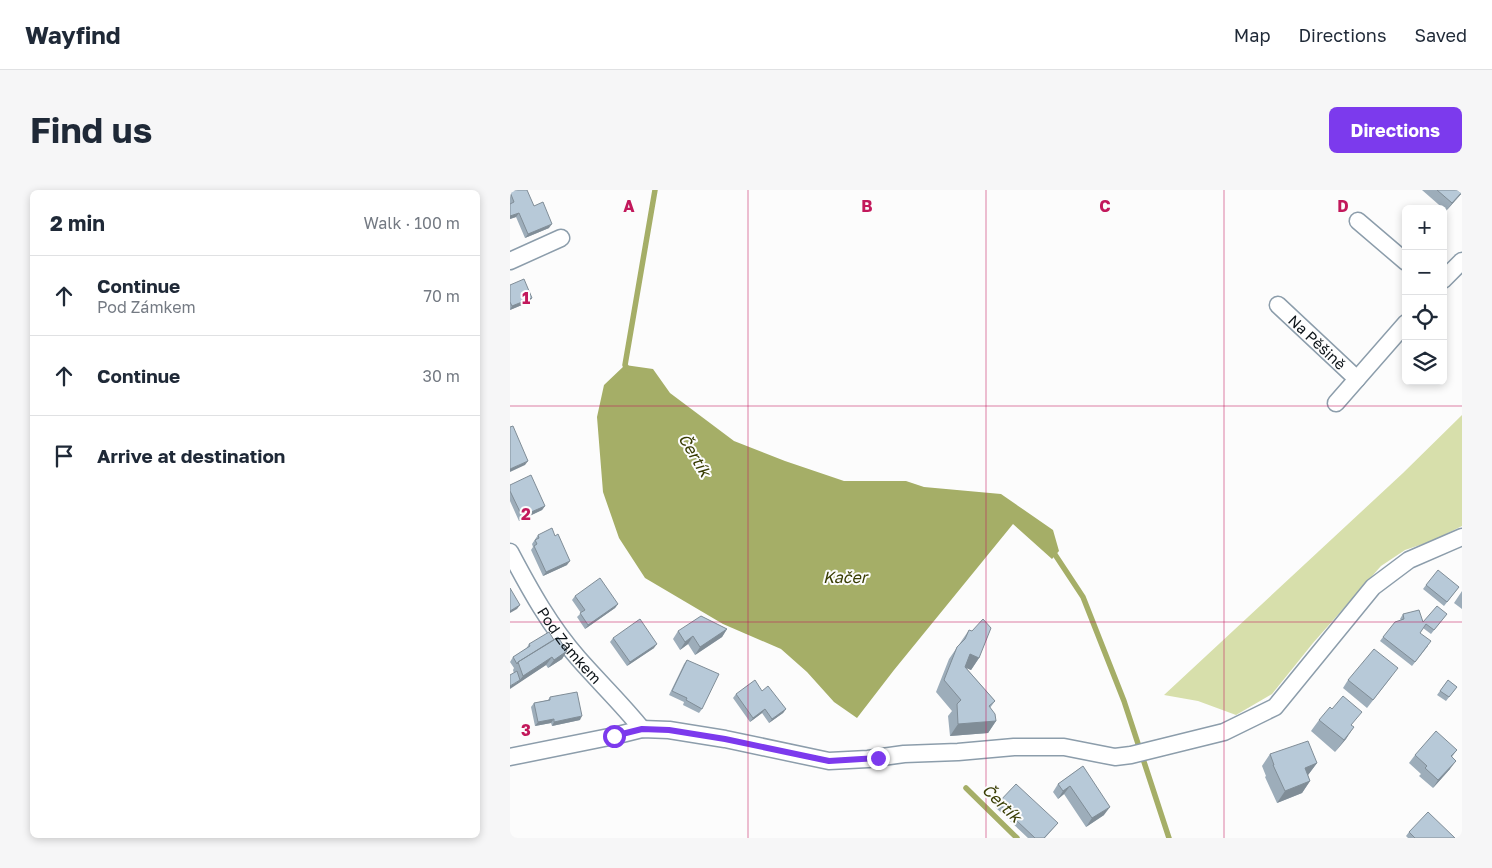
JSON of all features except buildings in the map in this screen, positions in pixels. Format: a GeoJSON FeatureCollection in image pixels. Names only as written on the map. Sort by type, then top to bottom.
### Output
{"type":"FeatureCollection","features":[{"type":"Feature","properties":{"kind":"street"},"geometry":{"type":"LineString","coordinates":[[1358,221],[1402,259]]}},
{"type":"Feature","properties":{"kind":"street"},"geometry":{"type":"LineString","coordinates":[[510,261],[561,238]]}},
{"type":"Feature","properties":{"kind":"street"},"geometry":{"type":"LineString","coordinates":[[1447,276],[1462,261]]}},
{"type":"Feature","properties":{"kind":"street","name":"Na Pěšině"},"geometry":{"type":"LineString","coordinates":[[1278,305],[1357,379]]}},
{"type":"Feature","properties":{"kind":"street","name":"Na Pěšině"},"geometry":{"type":"LineString","coordinates":[[1336,403],[1402,328]]}},
{"type":"Feature","properties":{"kind":"street"},"geometry":{"type":"LineString","coordinates":[[510,757],[642,729],[678,731],[725,739],[829,761],[1014,747],[1064,747],[1115,757],[1158,749],[1224,732],[1275,707],[1373,587],[1409,560],[1462,537]]}},
{"type":"Feature","properties":{"kind":"street","name":"Pod Zámkem"},"geometry":{"type":"LineString","coordinates":[[510,552],[533,596],[550,622],[578,657],[622,704],[642,729]]}},
{"type":"Feature","properties":{"kind":"shaded area"},"geometry":{"type":"Polygon","coordinates":[[[1462,415],[1462,526],[1432,541],[1405,550],[1381,566],[1313,643],[1272,694],[1236,715],[1198,701],[1164,695],[1403,473],[1462,415]]]}},
{"type":"Feature","properties":{"kind":"water","name":"Kačer"},"geometry":{"type":"Polygon","coordinates":[[[625,365],[653,369],[670,393],[734,441],[785,461],[844,481],[906,481],[924,487],[1001,494],[1053,530],[1059,551],[1052,559],[1013,524],[857,718],[834,702],[807,672],[781,649],[723,624],[645,578],[619,538],[603,492],[597,417],[604,385],[625,365]]]}},
{"type":"Feature","properties":{"kind":"waterway","name":"Čertík"},"geometry":{"type":"LineString","coordinates":[[628,370],[625,365],[655,190]]}},
{"type":"Feature","properties":{"kind":"waterway"},"geometry":{"type":"LineString","coordinates":[[1052,550],[1083,597],[1124,701],[1169,838]]}},
{"type":"Feature","properties":{"kind":"waterway","name":"Čertík"},"geometry":{"type":"LineString","coordinates":[[966,788],[1017,838]]}},
{"type":"Feature","properties":{"kind":"route"},"geometry":{"type":"LineString","coordinates":[[614,736],[642,729],[669,730],[725,739],[829,761],[878,758]]}}]}
